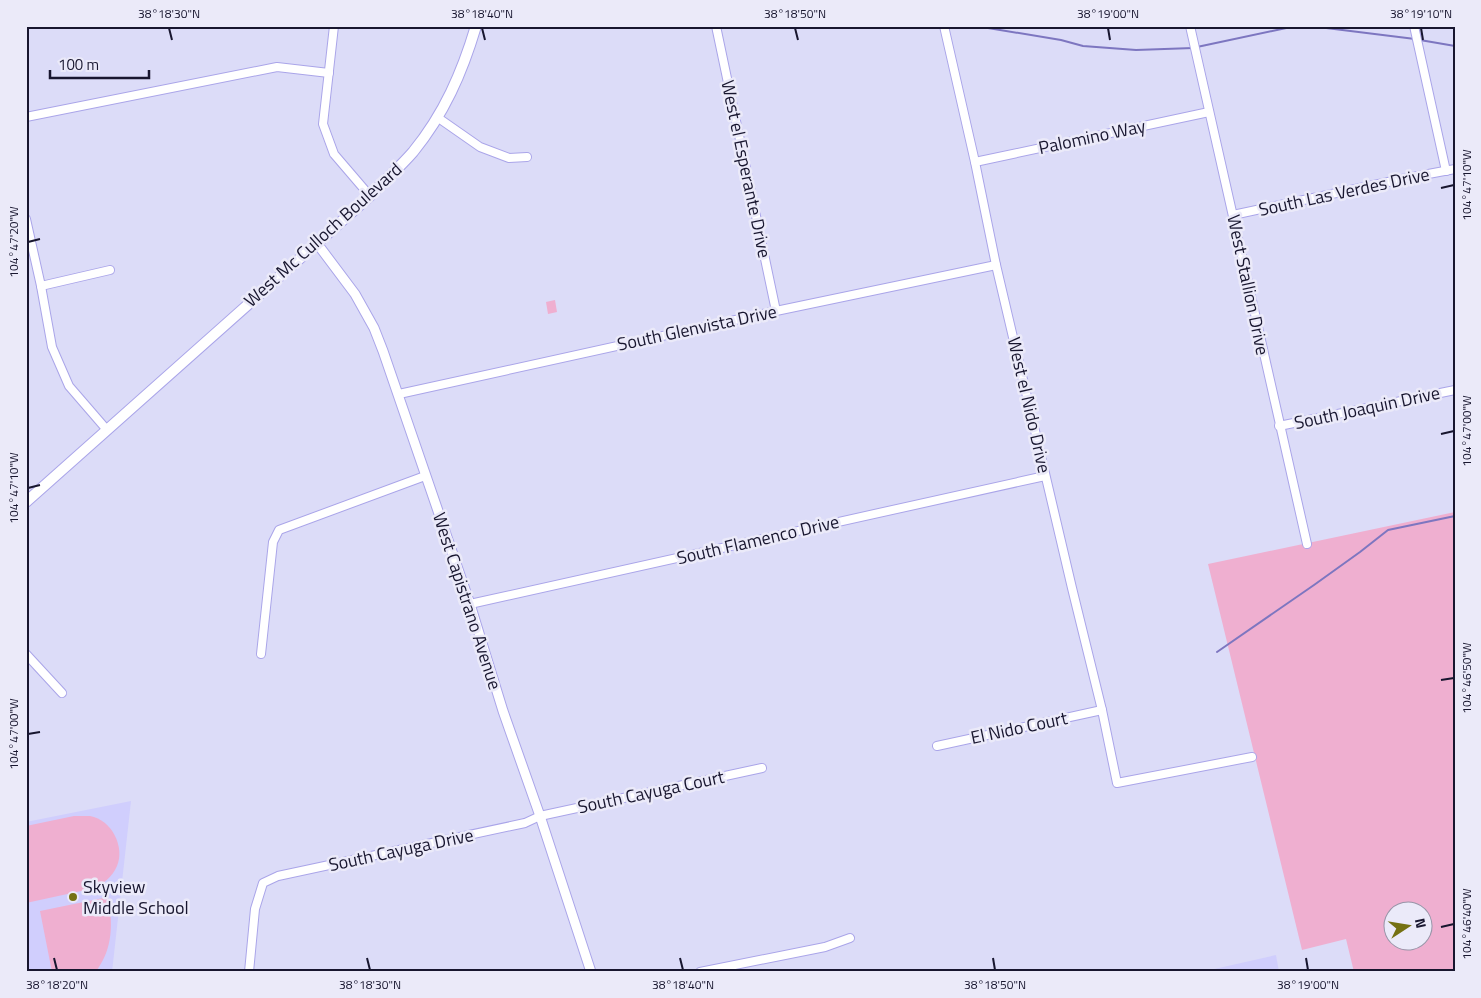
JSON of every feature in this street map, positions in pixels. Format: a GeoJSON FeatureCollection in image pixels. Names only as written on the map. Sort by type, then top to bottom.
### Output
{"type":"FeatureCollection","features":[{"type":"Feature","properties":{"kind":"main road","name":"West Mc Culloch Boulevard"},"geometry":{"type":"LineString","coordinates":[[26,502],[316,242],[370,196],[413,152],[437,117],[461,72],[476,26]]}},
{"type":"Feature","properties":{"kind":"street"},"geometry":{"type":"LineString","coordinates":[[334,26],[323,124],[334,154],[370,196]]}},
{"type":"Feature","properties":{"kind":"street","name":"West el Esperante Drive"},"geometry":{"type":"LineString","coordinates":[[716,26],[776,311]]}},
{"type":"Feature","properties":{"kind":"street","name":"West el Nido Drive"},"geometry":{"type":"LineString","coordinates":[[944,26],[996,265],[1102,710],[1117,783],[1252,757]]}},
{"type":"Feature","properties":{"kind":"street","name":"West Stallion Drive"},"geometry":{"type":"LineString","coordinates":[[1190,26],[1307,544]]}},
{"type":"Feature","properties":{"kind":"street"},"geometry":{"type":"LineString","coordinates":[[1414,26],[1446,171]]}},
{"type":"Feature","properties":{"kind":"street"},"geometry":{"type":"LineString","coordinates":[[26,117],[277,67],[329,73]]}},
{"type":"Feature","properties":{"kind":"street","name":"Palomino Way"},"geometry":{"type":"LineString","coordinates":[[975,162],[1209,112]]}},
{"type":"Feature","properties":{"kind":"street"},"geometry":{"type":"LineString","coordinates":[[437,117],[480,147],[509,158],[527,157]]}},
{"type":"Feature","properties":{"kind":"street","name":"South Las Verdes Drive"},"geometry":{"type":"LineString","coordinates":[[1233,215],[1455,169]]}},
{"type":"Feature","properties":{"kind":"street"},"geometry":{"type":"LineString","coordinates":[[26,219],[52,347],[69,386],[107,430]]}},
{"type":"Feature","properties":{"kind":"street","name":"West Capistrano Avenue"},"geometry":{"type":"LineString","coordinates":[[316,242],[355,294],[383,351],[470,604],[503,712],[540,816],[591,972]]}},
{"type":"Feature","properties":{"kind":"street","name":"South Glenvista Drive"},"geometry":{"type":"LineString","coordinates":[[399,394],[776,311],[996,265]]}},
{"type":"Feature","properties":{"kind":"street"},"geometry":{"type":"LineString","coordinates":[[41,286],[110,270]]}},
{"type":"Feature","properties":{"kind":"street","name":"South Joaquin Drive"},"geometry":{"type":"LineString","coordinates":[[1279,426],[1455,390]]}},
{"type":"Feature","properties":{"kind":"street"},"geometry":{"type":"LineString","coordinates":[[261,654],[273,542],[279,530],[425,476]]}},
{"type":"Feature","properties":{"kind":"street","name":"South Flamenco Drive"},"geometry":{"type":"LineString","coordinates":[[470,604],[1045,476]]}},
{"type":"Feature","properties":{"kind":"street"},"geometry":{"type":"LineString","coordinates":[[26,654],[62,693]]}},
{"type":"Feature","properties":{"kind":"street","name":"El Nido Court"},"geometry":{"type":"LineString","coordinates":[[937,746],[1102,710]]}},
{"type":"Feature","properties":{"kind":"street","name":"South Cayuga Court"},"geometry":{"type":"LineString","coordinates":[[540,816],[762,768]]}},
{"type":"Feature","properties":{"kind":"street","name":"South Cayuga Drive"},"geometry":{"type":"LineString","coordinates":[[249,972],[255,909],[263,883],[278,876],[525,823],[540,816]]}},
{"type":"Feature","properties":{"kind":"street"},"geometry":{"type":"LineString","coordinates":[[700,972],[825,947],[850,938]]}},
{"type":"Feature","properties":{"kind":"shaded area"},"geometry":{"type":"Polygon","coordinates":[[[555,300],[557,312],[548,314],[546,302],[555,300]]]}},
{"type":"Feature","properties":{"kind":"shaded area"},"geometry":{"type":"Polygon","coordinates":[[[1455,512],[1455,972],[1354,972],[1346,939],[1302,950],[1208,564],[1455,512]]]}},
{"type":"Feature","properties":{"kind":"shaded area","name":"Skyview Middle School"},"geometry":{"type":"Polygon","coordinates":[[[131,801],[112,972],[26,972],[26,822],[131,801]]]}},
{"type":"Feature","properties":{"kind":"shaded area"},"geometry":{"type":"Polygon","coordinates":[[[74,816],[90,816],[98,819],[105,823],[115,835],[118,843],[119,859],[115,870],[108,879],[95,888],[26,903],[26,826],[74,816]]]}},
{"type":"Feature","properties":{"kind":"shaded area"},"geometry":{"type":"Polygon","coordinates":[[[108,897],[111,916],[109,944],[96,972],[52,972],[40,911],[108,897]]]}},
{"type":"Feature","properties":{"kind":"shaded area"},"geometry":{"type":"Polygon","coordinates":[[[1276,955],[1279,972],[1201,972],[1276,955]]]}},
{"type":"Feature","properties":{"kind":"waterway"},"geometry":{"type":"LineString","coordinates":[[976,26],[1061,40],[1083,46],[1136,50],[1193,48]]}},
{"type":"Feature","properties":{"kind":"waterway"},"geometry":{"type":"LineString","coordinates":[[1197,47],[1303,26]]}},
{"type":"Feature","properties":{"kind":"waterway"},"geometry":{"type":"LineString","coordinates":[[1310,26],[1415,39]]}},
{"type":"Feature","properties":{"kind":"waterway"},"geometry":{"type":"LineString","coordinates":[[1420,40],[1455,46]]}},
{"type":"Feature","properties":{"kind":"waterway"},"geometry":{"type":"LineString","coordinates":[[1217,652],[1314,585],[1388,530],[1455,516]]}},
{"type":"Feature","properties":{"kind":"place","name":"Skyview Middle School"},"geometry":{"type":"Point","coordinates":[73,897]}}]}
